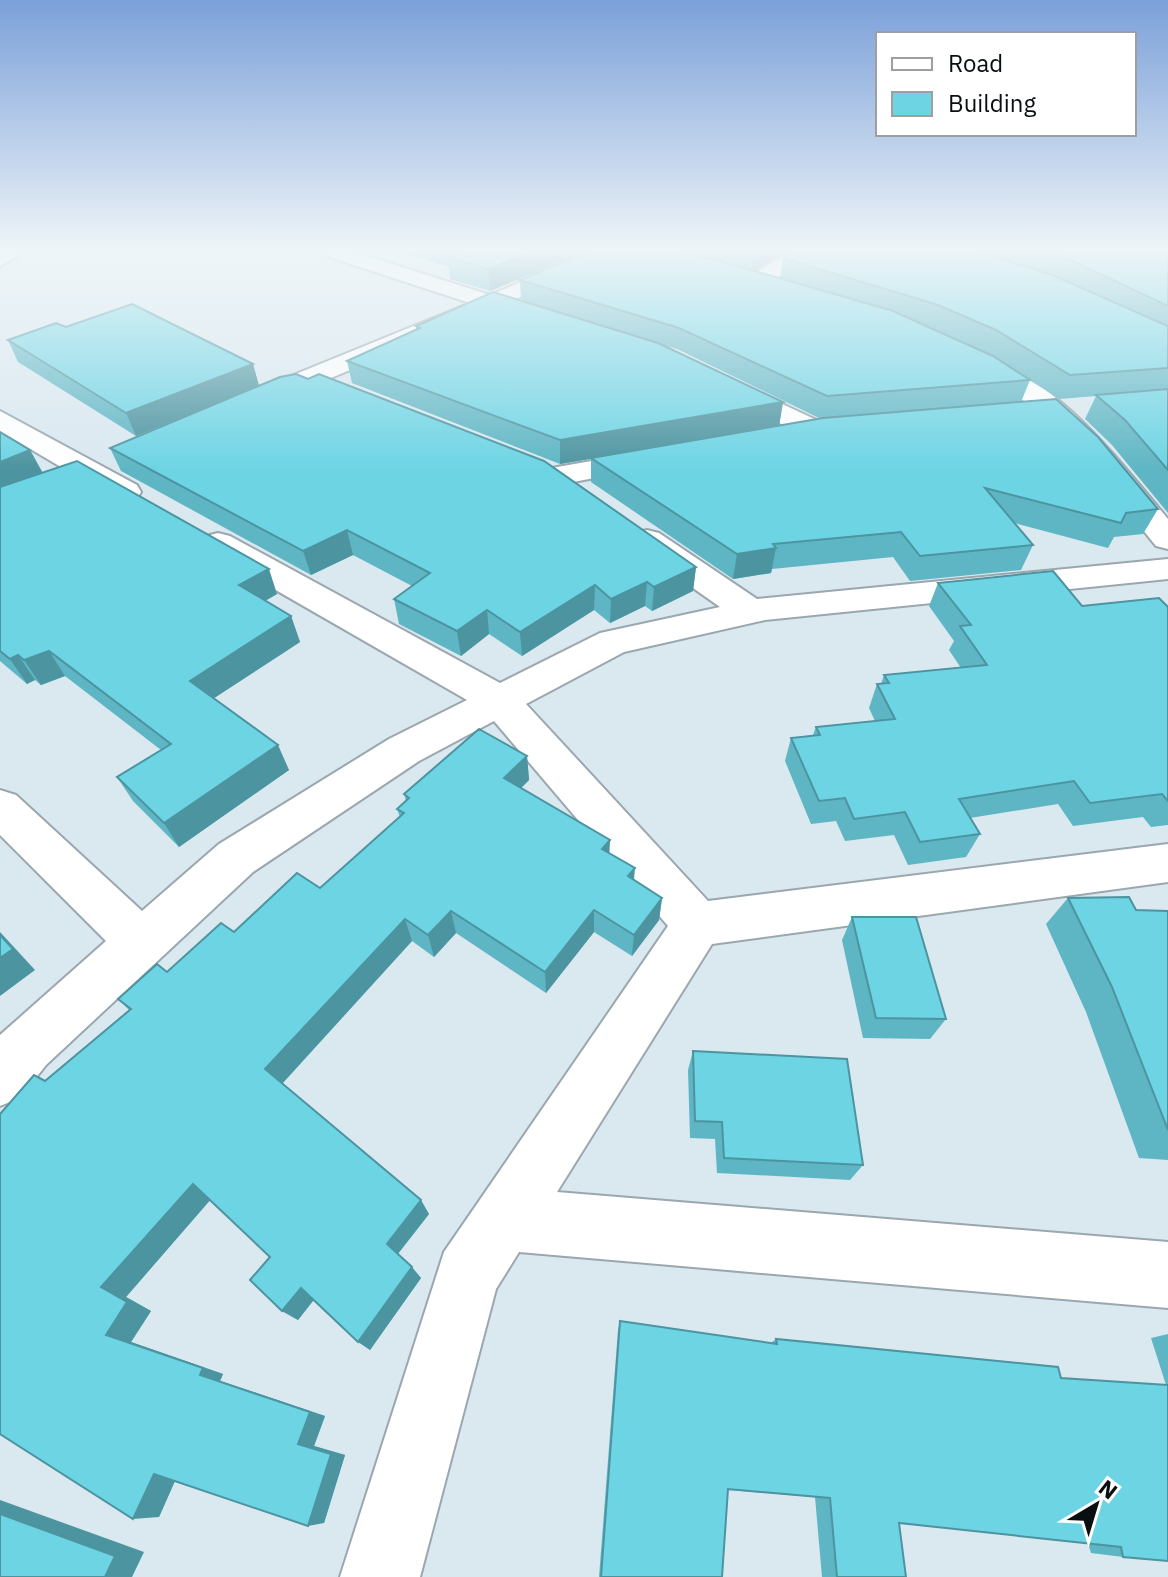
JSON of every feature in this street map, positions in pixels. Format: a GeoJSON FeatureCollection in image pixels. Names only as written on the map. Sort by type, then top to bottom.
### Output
{"type":"FeatureCollection","features":[{"type":"Feature","properties":{"kind":"street"},"geometry":{"type":"LineString","coordinates":[[224,413],[442,323]]}},
{"type":"Feature","properties":{"kind":"street"},"geometry":{"type":"LineString","coordinates":[[954,351],[1024,388],[1075,428],[1168,539]]}},
{"type":"Feature","properties":{"kind":"street"},"geometry":{"type":"LineString","coordinates":[[708,377],[817,431]]}},
{"type":"Feature","properties":{"kind":"street"},"geometry":{"type":"LineString","coordinates":[[308,378],[352,395]]}},
{"type":"Feature","properties":{"kind":"street"},"geometry":{"type":"LineString","coordinates":[[1007,415],[1097,408]]}},
{"type":"Feature","properties":{"kind":"street"},"geometry":{"type":"LineString","coordinates":[[0,419],[85,470],[500,701],[697,924]]}},
{"type":"Feature","properties":{"kind":"street"},"geometry":{"type":"LineString","coordinates":[[771,439],[848,428]]}},
{"type":"Feature","properties":{"kind":"street"},"geometry":{"type":"LineString","coordinates":[[557,476],[679,454]]}},
{"type":"Feature","properties":{"kind":"street"},"geometry":{"type":"LineString","coordinates":[[527,464],[557,476],[596,503]]}},
{"type":"Feature","properties":{"kind":"street"},"geometry":{"type":"LineString","coordinates":[[621,521],[751,612]]}},
{"type":"Feature","properties":{"kind":"street"},"geometry":{"type":"LineString","coordinates":[[0,1078],[26,1046],[236,858],[404,750],[613,642],[751,612],[1168,569]]}},
{"type":"Feature","properties":{"kind":"street"},"geometry":{"type":"LineString","coordinates":[[0,807],[142,943]]}},
{"type":"Feature","properties":{"kind":"street"},"geometry":{"type":"LineString","coordinates":[[380,1577],[467,1275],[697,924],[1168,863]]}},
{"type":"Feature","properties":{"kind":"street"},"geometry":{"type":"LineString","coordinates":[[503,1219],[1168,1275]]}},
{"type":"Feature","properties":{"kind":"building"},"geometry":{"type":"Polygon","coordinates":[[[56,323],[66,327],[79,323],[169,323],[253,364],[126,413],[8,340],[56,323]]]}},
{"type":"Feature","properties":{"kind":"building"},"geometry":{"type":"Polygon","coordinates":[[[424,323],[592,323],[658,343],[783,402],[560,440],[347,361],[420,328],[416,326],[424,323]]]}},
{"type":"Feature","properties":{"kind":"building"},"geometry":{"type":"Polygon","coordinates":[[[661,323],[919,323],[993,356],[1030,380],[827,396],[661,323]]]}},
{"type":"Feature","properties":{"kind":"building"},"geometry":{"type":"Polygon","coordinates":[[[979,323],[1160,323],[1168,326],[1168,368],[1070,375],[979,323]]]}},
{"type":"Feature","properties":{"kind":"building"},"geometry":{"type":"Polygon","coordinates":[[[296,374],[308,379],[319,374],[544,461],[696,567],[654,587],[647,582],[611,599],[595,585],[520,632],[487,610],[457,631],[394,599],[430,573],[347,530],[303,551],[110,448],[280,377],[296,374]]]}},
{"type":"Feature","properties":{"kind":"building"},"geometry":{"type":"Polygon","coordinates":[[[1168,389],[1168,470],[1125,420],[1096,395],[1168,389]]]}},
{"type":"Feature","properties":{"kind":"building"},"geometry":{"type":"Polygon","coordinates":[[[1056,399],[1098,437],[1158,509],[1126,513],[1121,523],[985,488],[1033,545],[920,556],[901,532],[773,544],[776,548],[737,554],[591,458],[823,418],[1056,399]]]}},
{"type":"Feature","properties":{"kind":"building"},"geometry":{"type":"Polygon","coordinates":[[[0,432],[30,450],[0,462],[0,432]]]}},
{"type":"Feature","properties":{"kind":"building"},"geometry":{"type":"Polygon","coordinates":[[[77,461],[269,569],[239,585],[291,616],[190,681],[278,745],[164,823],[117,777],[171,744],[49,651],[24,660],[18,655],[10,659],[0,651],[0,487],[77,461]]]}},
{"type":"Feature","properties":{"kind":"building"},"geometry":{"type":"Polygon","coordinates":[[[1053,571],[1082,606],[1159,598],[1168,607],[1168,801],[1162,794],[1090,803],[1074,781],[959,799],[980,834],[920,842],[905,812],[854,819],[845,798],[819,801],[791,738],[820,735],[816,727],[895,719],[877,684],[889,683],[884,675],[987,665],[960,626],[971,625],[938,583],[1053,571]]]}},
{"type":"Feature","properties":{"kind":"building"},"geometry":{"type":"Polygon","coordinates":[[[479,729],[527,756],[504,778],[610,840],[602,849],[635,868],[628,876],[662,898],[634,935],[594,910],[545,972],[451,911],[428,935],[405,919],[265,1069],[421,1200],[387,1244],[412,1267],[358,1342],[301,1288],[282,1311],[250,1280],[270,1257],[193,1184],[101,1287],[127,1302],[106,1335],[203,1368],[200,1375],[310,1412],[298,1444],[331,1454],[308,1526],[154,1474],[133,1519],[0,1434],[0,1114],[34,1075],[45,1081],[131,1009],[118,999],[157,964],[167,972],[221,923],[234,932],[297,873],[320,888],[404,813],[397,809],[409,798],[404,794],[479,729]]]}},
{"type":"Feature","properties":{"kind":"building"},"geometry":{"type":"Polygon","coordinates":[[[1129,897],[1136,910],[1168,911],[1168,1130],[1112,987],[1068,898],[1129,897]]]}},
{"type":"Feature","properties":{"kind":"building"},"geometry":{"type":"Polygon","coordinates":[[[852,917],[916,917],[946,1019],[876,1018],[852,917]]]}},
{"type":"Feature","properties":{"kind":"building"},"geometry":{"type":"Polygon","coordinates":[[[0,935],[13,949],[0,958],[0,935]]]}},
{"type":"Feature","properties":{"kind":"building"},"geometry":{"type":"Polygon","coordinates":[[[693,1051],[847,1059],[863,1165],[724,1158],[722,1122],[695,1121],[693,1051]]]}},
{"type":"Feature","properties":{"kind":"building"},"geometry":{"type":"Polygon","coordinates":[[[620,1321],[777,1344],[776,1339],[1058,1367],[1061,1378],[1168,1385],[1168,1561],[1123,1557],[1121,1547],[899,1523],[906,1577],[837,1577],[830,1498],[728,1489],[722,1577],[601,1577],[620,1321]]]}},
{"type":"Feature","properties":{"kind":"building"},"geometry":{"type":"Polygon","coordinates":[[[0,1514],[115,1556],[105,1577],[0,1577],[0,1514]]]}}]}
